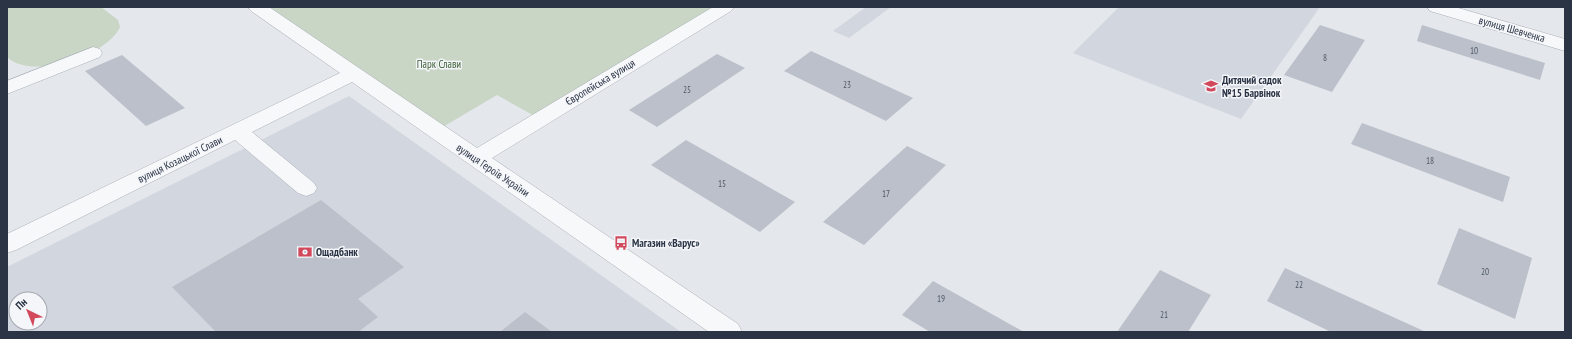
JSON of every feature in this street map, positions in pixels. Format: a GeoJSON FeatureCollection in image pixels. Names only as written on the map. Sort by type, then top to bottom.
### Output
{"type":"FeatureCollection","features":[{"type":"Feature","properties":{"kind":"street","name":"вулиця Героїв України"},"geometry":{"type":"LineString","coordinates":[[257,7],[722,330]]}},
{"type":"Feature","properties":{"kind":"street","name":"Європейська вулиця"},"geometry":{"type":"LineString","coordinates":[[476,158],[725,7]]}},
{"type":"Feature","properties":{"kind":"street","name":"вулиця Шевченка"},"geometry":{"type":"LineString","coordinates":[[1436,7],[1565,45]]}},
{"type":"Feature","properties":{"kind":"street"},"geometry":{"type":"LineString","coordinates":[[7,88],[93,53]]}},
{"type":"Feature","properties":{"kind":"street","name":"вулиця Козацької Слави"},"geometry":{"type":"LineString","coordinates":[[7,244],[353,74]]}},
{"type":"Feature","properties":{"kind":"street"},"geometry":{"type":"LineString","coordinates":[[237,131],[306,188]]}},
{"type":"Feature","properties":{"kind":"shaded area"},"geometry":{"type":"Polygon","coordinates":[[[866,7],[891,7],[849,38],[833,31],[866,7]]]}},
{"type":"Feature","properties":{"kind":"shaded area","name":"Дитячий садок №15 Барвінок"},"geometry":{"type":"Polygon","coordinates":[[[1119,7],[1320,7],[1241,119],[1073,53],[1119,7]]]}},
{"type":"Feature","properties":{"kind":"shaded area"},"geometry":{"type":"Polygon","coordinates":[[[349,96],[681,332],[7,332],[7,267],[349,96]]]}},
{"type":"Feature","properties":{"kind":"green space"},"geometry":{"type":"Polygon","coordinates":[[[7,7],[101,7],[118,20],[120,27],[112,38],[85,56],[50,66],[33,67],[18,64],[7,57],[7,7]]]}},
{"type":"Feature","properties":{"kind":"green space","name":"Парк Слави"},"geometry":{"type":"Polygon","coordinates":[[[257,7],[725,7],[540,119],[497,95],[436,131],[257,7]]]}},
{"type":"Feature","properties":{"kind":"building"},"geometry":{"type":"Polygon","coordinates":[[[1320,25],[1365,40],[1332,92],[1284,75],[1320,25]]]}},
{"type":"Feature","properties":{"kind":"building"},"geometry":{"type":"Polygon","coordinates":[[[1422,25],[1545,63],[1540,80],[1417,41],[1422,25]]]}},
{"type":"Feature","properties":{"kind":"building"},"geometry":{"type":"Polygon","coordinates":[[[811,51],[913,98],[886,121],[784,71],[811,51]]]}},
{"type":"Feature","properties":{"kind":"building"},"geometry":{"type":"Polygon","coordinates":[[[717,54],[745,68],[657,127],[629,110],[717,54]]]}},
{"type":"Feature","properties":{"kind":"building"},"geometry":{"type":"Polygon","coordinates":[[[122,55],[185,108],[146,126],[85,71],[122,55]]]}},
{"type":"Feature","properties":{"kind":"building"},"geometry":{"type":"Polygon","coordinates":[[[1362,123],[1510,177],[1503,202],[1351,144],[1362,123]]]}},
{"type":"Feature","properties":{"kind":"building"},"geometry":{"type":"Polygon","coordinates":[[[686,140],[795,202],[760,232],[651,165],[686,140]]]}},
{"type":"Feature","properties":{"kind":"building"},"geometry":{"type":"Polygon","coordinates":[[[907,146],[946,165],[864,245],[823,222],[907,146]]]}},
{"type":"Feature","properties":{"kind":"building"},"geometry":{"type":"Polygon","coordinates":[[[321,200],[404,267],[358,299],[378,317],[358,332],[216,332],[172,287],[321,200]]]}},
{"type":"Feature","properties":{"kind":"building"},"geometry":{"type":"Polygon","coordinates":[[[1459,228],[1532,258],[1515,319],[1437,284],[1459,228]]]}},
{"type":"Feature","properties":{"kind":"building"},"geometry":{"type":"Polygon","coordinates":[[[1285,268],[1426,332],[1331,332],[1267,301],[1285,268]]]}},
{"type":"Feature","properties":{"kind":"building"},"geometry":{"type":"Polygon","coordinates":[[[1160,270],[1211,295],[1188,332],[1117,332],[1160,270]]]}},
{"type":"Feature","properties":{"kind":"building"},"geometry":{"type":"Polygon","coordinates":[[[933,281],[1024,332],[930,332],[902,315],[933,281]]]}},
{"type":"Feature","properties":{"kind":"building"},"geometry":{"type":"Polygon","coordinates":[[[525,312],[552,332],[500,332],[525,312]]]}},
{"type":"Feature","properties":{"kind":"place","name":"Дитячий садок №15 Барвінок"},"geometry":{"type":"Point","coordinates":[1211,86]}},
{"type":"Feature","properties":{"kind":"place","name":"Магазин «Варус»"},"geometry":{"type":"Point","coordinates":[621,243]}},
{"type":"Feature","properties":{"kind":"place","name":"Ощадбанк"},"geometry":{"type":"Point","coordinates":[305,252]}}]}
